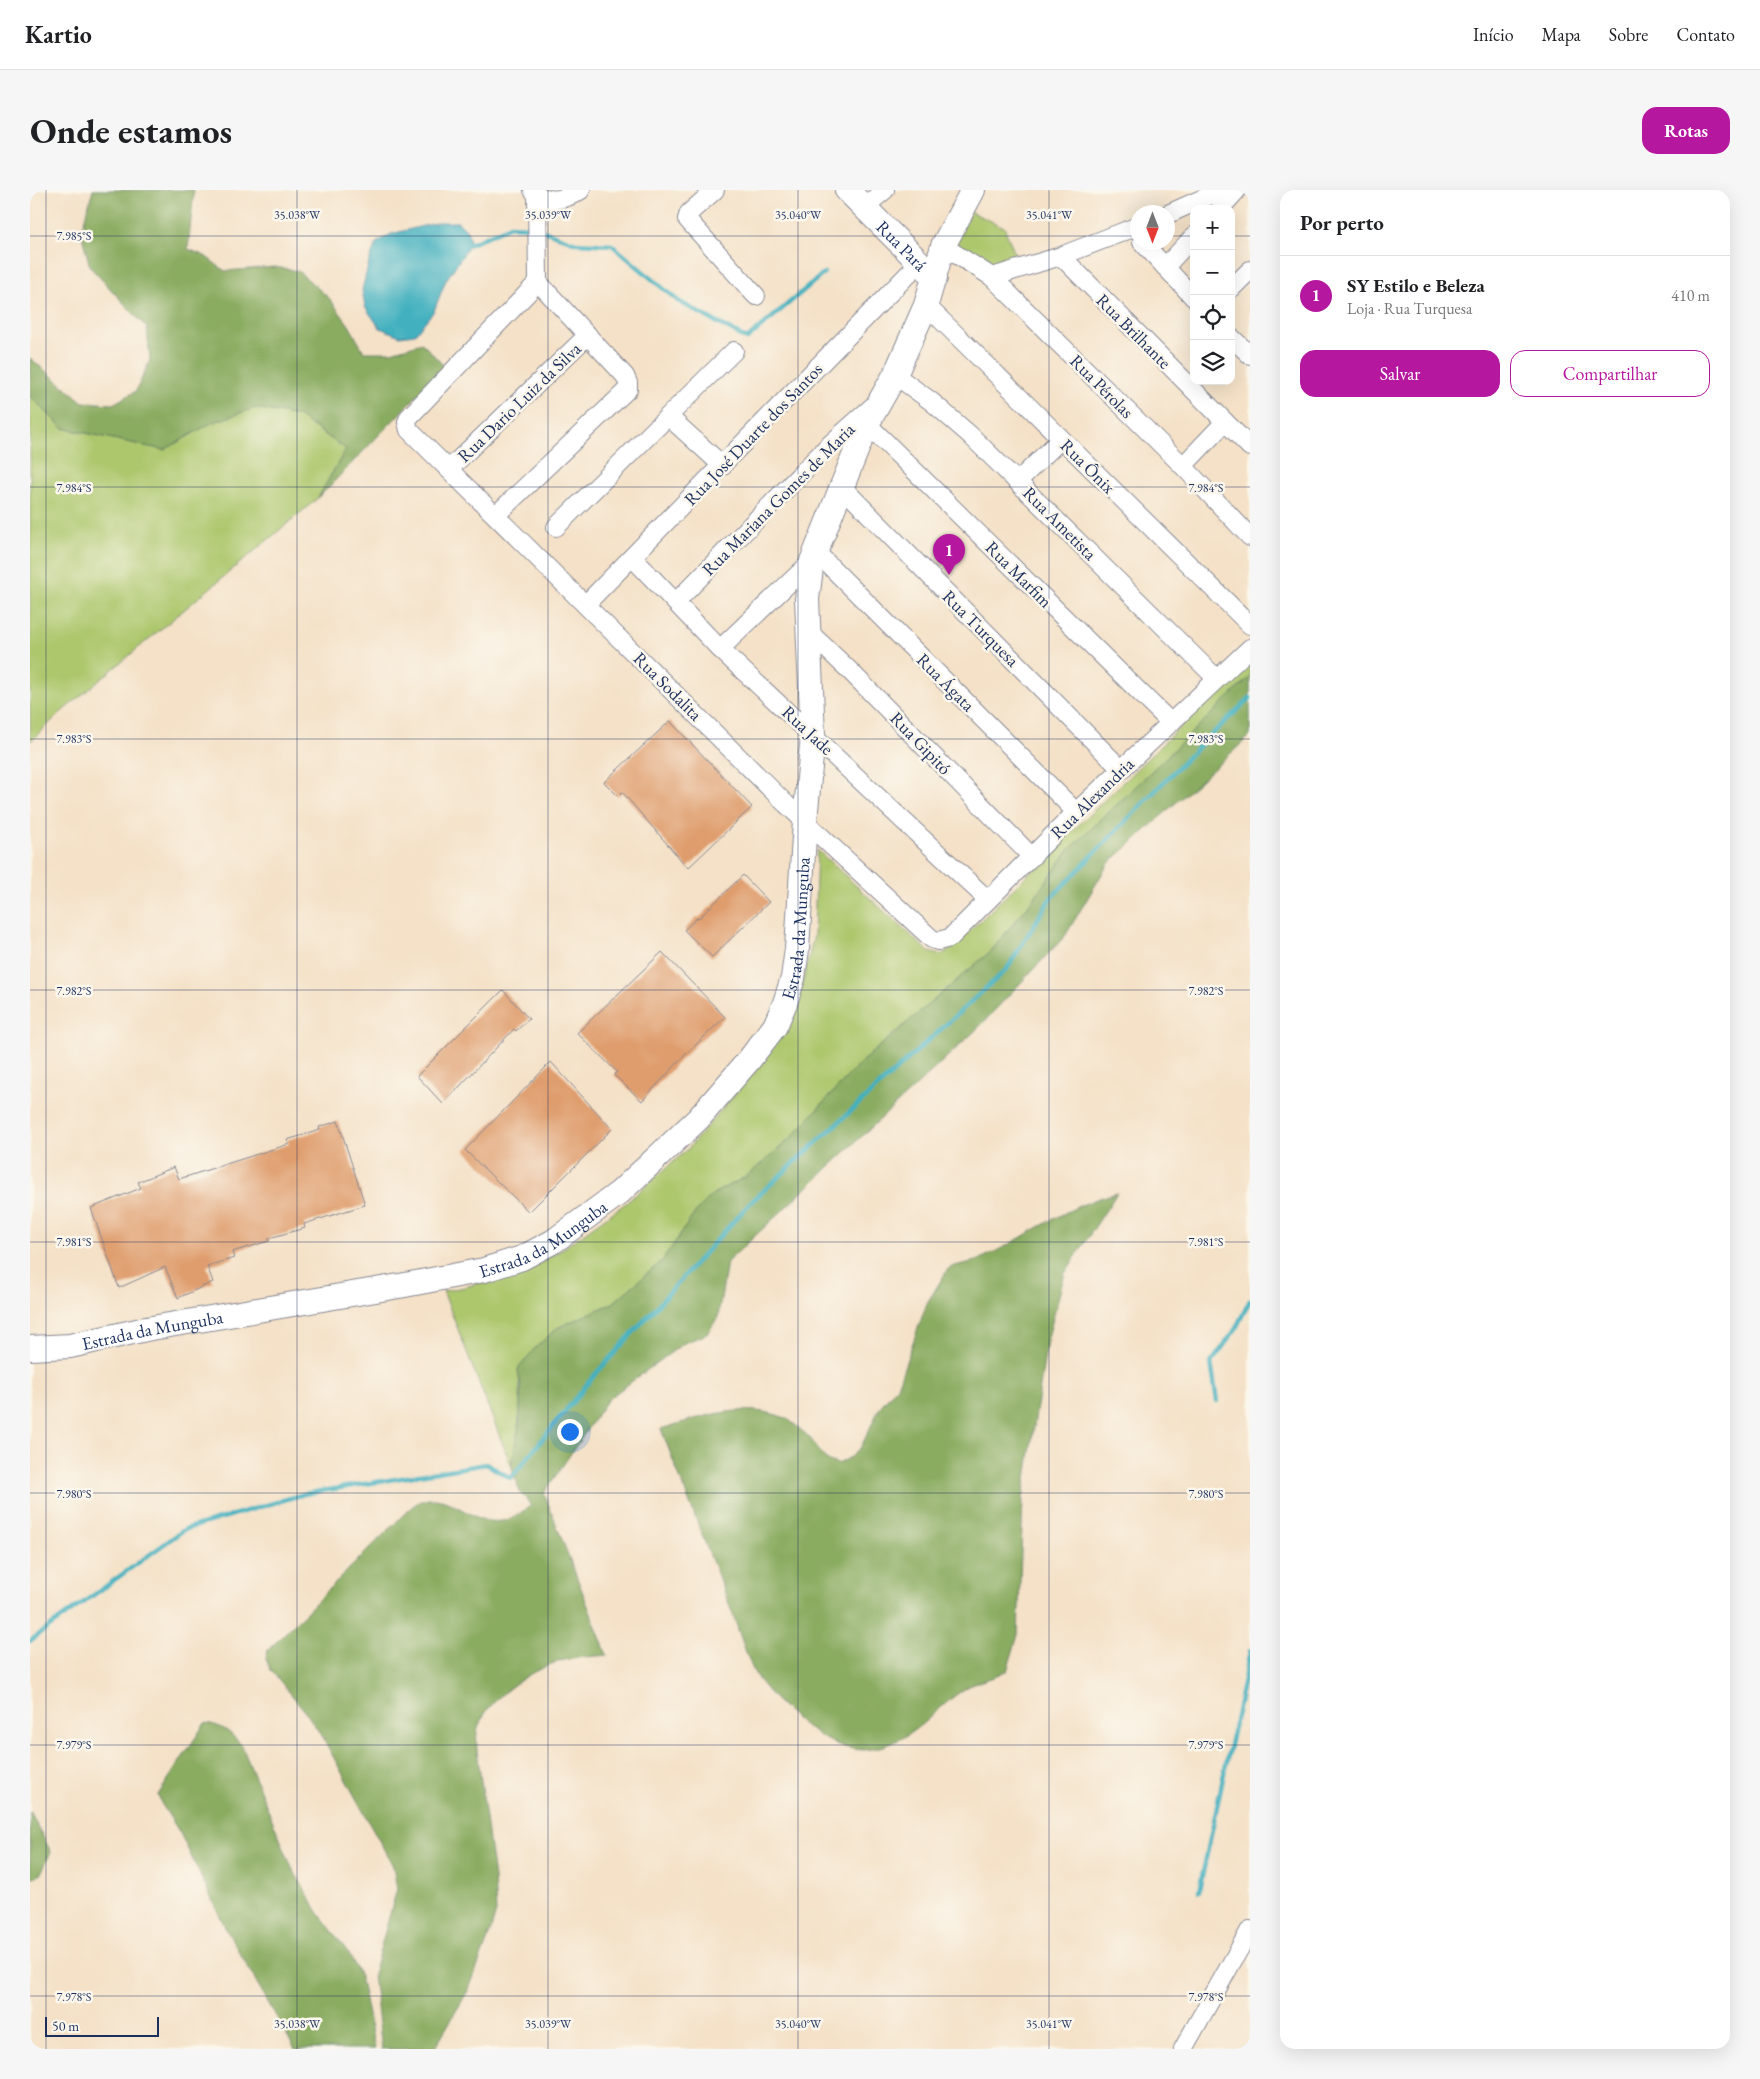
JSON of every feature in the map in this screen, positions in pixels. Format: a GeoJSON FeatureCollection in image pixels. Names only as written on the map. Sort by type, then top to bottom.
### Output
{"type":"FeatureCollection","features":[{"type":"Feature","properties":{"kind":"main road","name":"Rua Pará"},"geometry":{"type":"LineString","coordinates":[[847,190],[927,270]]}},
{"type":"Feature","properties":{"kind":"main road","name":"Estrada da Munguba"},"geometry":{"type":"LineString","coordinates":[[30,1348],[70,1346],[146,1329],[484,1270],[522,1258],[554,1241],[619,1193],[698,1119],[749,1060],[775,1026],[793,978],[797,949],[805,820],[813,735],[807,599],[814,556],[867,424],[895,375],[926,305],[927,270],[944,246],[973,190]]}},
{"type":"Feature","properties":{"kind":"street"},"geometry":{"type":"LineString","coordinates":[[496,516],[628,389],[625,376],[538,282],[535,192],[552,200],[566,198],[581,190]]}},
{"type":"Feature","properties":{"kind":"street"},"geometry":{"type":"LineString","coordinates":[[715,190],[690,213],[687,219],[756,296]]}},
{"type":"Feature","properties":{"kind":"street"},"geometry":{"type":"LineString","coordinates":[[863,208],[885,190]]}},
{"type":"Feature","properties":{"kind":"street"},"geometry":{"type":"LineString","coordinates":[[1175,211],[1222,190]]}},
{"type":"Feature","properties":{"kind":"street"},"geometry":{"type":"LineString","coordinates":[[1224,205],[1237,190]]}},
{"type":"Feature","properties":{"kind":"street"},"geometry":{"type":"LineString","coordinates":[[992,277],[1130,233]]}},
{"type":"Feature","properties":{"kind":"street"},"geometry":{"type":"LineString","coordinates":[[1165,267],[1190,240]]}},
{"type":"Feature","properties":{"kind":"street","name":"Rua Pérolas"},"geometry":{"type":"LineString","coordinates":[[944,246],[992,277],[1183,466],[1250,537]]}},
{"type":"Feature","properties":{"kind":"street"},"geometry":{"type":"LineString","coordinates":[[1149,250],[1191,295]]}},
{"type":"Feature","properties":{"kind":"street","name":"Rua Brilhante"},"geometry":{"type":"LineString","coordinates":[[1061,256],[1250,447]]}},
{"type":"Feature","properties":{"kind":"street","name":"Rua José Duarte dos Santos"},"geometry":{"type":"LineString","coordinates":[[586,604],[723,466],[927,270]]}},
{"type":"Feature","properties":{"kind":"street"},"geometry":{"type":"LineString","coordinates":[[1235,285],[1250,270]]}},
{"type":"Feature","properties":{"kind":"street","name":"Rua Sodalita"},"geometry":{"type":"LineString","coordinates":[[538,282],[409,417],[407,422],[409,430],[805,820],[932,938]]}},
{"type":"Feature","properties":{"kind":"street","name":"Rua Ônix"},"geometry":{"type":"LineString","coordinates":[[926,305],[1250,625]]}},
{"type":"Feature","properties":{"kind":"street","name":"Rua Dario Luiz da Silva"},"geometry":{"type":"LineString","coordinates":[[449,469],[588,335]]}},
{"type":"Feature","properties":{"kind":"street"},"geometry":{"type":"LineString","coordinates":[[1234,340],[1250,355]]}},
{"type":"Feature","properties":{"kind":"street"},"geometry":{"type":"LineString","coordinates":[[556,527],[734,351]]}},
{"type":"Feature","properties":{"kind":"street","name":"Rua Ametista"},"geometry":{"type":"LineString","coordinates":[[895,375],[932,402],[1018,481],[1217,679]]}},
{"type":"Feature","properties":{"kind":"street","name":"Rua Mariana Gomes de Maria"},"geometry":{"type":"LineString","coordinates":[[676,602],[827,446],[882,398]]}},
{"type":"Feature","properties":{"kind":"street"},"geometry":{"type":"LineString","coordinates":[[669,417],[723,466]]}},
{"type":"Feature","properties":{"kind":"street"},"geometry":{"type":"LineString","coordinates":[[1183,466],[1224,422]]}},
{"type":"Feature","properties":{"kind":"street","name":"Rua Marfim"},"geometry":{"type":"LineString","coordinates":[[867,424],[1171,723]]}},
{"type":"Feature","properties":{"kind":"street"},"geometry":{"type":"LineString","coordinates":[[1018,481],[1060,439]]}},
{"type":"Feature","properties":{"kind":"street","name":"Rua Turquesa"},"geometry":{"type":"LineString","coordinates":[[841,486],[1122,770]]}},
{"type":"Feature","properties":{"kind":"street"},"geometry":{"type":"LineString","coordinates":[[720,649],[814,556]]}},
{"type":"Feature","properties":{"kind":"street","name":"Rua Ágata"},"geometry":{"type":"LineString","coordinates":[[814,556],[1076,812]]}},
{"type":"Feature","properties":{"kind":"street","name":"Rua Jade"},"geometry":{"type":"LineString","coordinates":[[632,557],[720,649],[988,900]]}},
{"type":"Feature","properties":{"kind":"street","name":"Rua Gipitó"},"geometry":{"type":"LineString","coordinates":[[808,631],[850,671],[1032,857]]}},
{"type":"Feature","properties":{"kind":"street","name":"Rua Alexandria"},"geometry":{"type":"LineString","coordinates":[[932,938],[938,941],[950,938],[1076,812],[1250,648]]}},
{"type":"Feature","properties":{"kind":"street"},"geometry":{"type":"LineString","coordinates":[[1183,2049],[1250,1930]]}},
{"type":"Feature","properties":{"kind":"green space"},"geometry":{"type":"Polygon","coordinates":[[[93,190],[194,190],[188,249],[205,256],[225,271],[275,267],[298,271],[329,298],[349,325],[364,352],[391,352],[422,343],[445,367],[318,498],[346,449],[298,416],[255,408],[211,423],[164,450],[63,428],[30,396],[30,358],[83,402],[113,404],[136,391],[150,360],[147,328],[90,267],[81,232],[93,190]]]}},
{"type":"Feature","properties":{"kind":"green space"},"geometry":{"type":"Polygon","coordinates":[[[962,208],[1004,227],[1021,269],[992,277],[943,246],[962,208]]]}},
{"type":"Feature","properties":{"kind":"green space"},"geometry":{"type":"Polygon","coordinates":[[[30,396],[63,428],[164,450],[211,423],[255,408],[298,416],[346,449],[318,498],[59,714],[30,742],[30,396]]]}},
{"type":"Feature","properties":{"kind":"green space"},"geometry":{"type":"Polygon","coordinates":[[[1250,659],[1250,677],[1069,850],[1032,901],[991,951],[860,1063],[790,1139],[747,1176],[713,1194],[697,1210],[663,1260],[613,1303],[557,1328],[518,1369],[519,1417],[511,1465],[443,1291],[465,1287],[527,1269],[558,1252],[626,1203],[687,1150],[757,1068],[796,1009],[814,936],[817,850],[929,952],[941,955],[950,950],[1250,659]]]}},
{"type":"Feature","properties":{"kind":"green space"},"geometry":{"type":"Polygon","coordinates":[[[1250,677],[1250,736],[1108,864],[1065,936],[976,1030],[727,1262],[718,1317],[707,1334],[684,1343],[608,1399],[544,1493],[607,1655],[563,1660],[534,1672],[509,1689],[488,1709],[481,1720],[477,1732],[477,1751],[494,1878],[496,1912],[488,1939],[469,1989],[434,2049],[382,2049],[373,1974],[397,1889],[393,1866],[323,1738],[305,1711],[270,1669],[266,1659],[267,1651],[408,1510],[419,1502],[435,1499],[447,1502],[484,1520],[498,1521],[513,1517],[531,1505],[520,1492],[511,1465],[519,1426],[521,1387],[518,1369],[535,1348],[557,1328],[613,1303],[663,1260],[697,1210],[713,1194],[747,1176],[790,1139],[860,1063],[991,951],[1032,901],[1069,850],[1250,677]]]}},
{"type":"Feature","properties":{"kind":"green space"},"geometry":{"type":"Polygon","coordinates":[[[1117,1193],[1065,1273],[1047,1341],[1023,1498],[1018,1635],[1007,1671],[966,1688],[912,1732],[887,1745],[857,1750],[840,1746],[824,1738],[808,1728],[779,1704],[755,1674],[661,1429],[723,1413],[754,1411],[770,1413],[790,1421],[806,1434],[823,1456],[838,1464],[851,1457],[861,1447],[880,1407],[897,1387],[927,1303],[948,1269],[978,1260],[1063,1214],[1098,1198],[1117,1193]]]}},
{"type":"Feature","properties":{"kind":"green space"},"geometry":{"type":"Polygon","coordinates":[[[205,1723],[216,1725],[226,1730],[242,1746],[292,1868],[318,1912],[350,1955],[360,1976],[375,2049],[295,2049],[227,1931],[180,1833],[158,1795],[205,1723]]]}},
{"type":"Feature","properties":{"kind":"green space"},"geometry":{"type":"Polygon","coordinates":[[[30,1812],[51,1852],[41,1873],[30,1880],[30,1812]]]}},
{"type":"Feature","properties":{"kind":"water"},"geometry":{"type":"Polygon","coordinates":[[[439,222],[458,222],[467,231],[471,243],[446,280],[434,311],[415,334],[400,336],[380,328],[365,307],[362,290],[376,243],[391,234],[439,222]]]}},
{"type":"Feature","properties":{"kind":"building"},"geometry":{"type":"Polygon","coordinates":[[[670,721],[752,807],[688,868],[622,792],[618,796],[604,782],[670,721]]]}},
{"type":"Feature","properties":{"kind":"building"},"geometry":{"type":"Polygon","coordinates":[[[743,875],[769,902],[712,957],[684,930],[743,875]]]}},
{"type":"Feature","properties":{"kind":"building"},"geometry":{"type":"Polygon","coordinates":[[[662,952],[725,1017],[685,1055],[642,1101],[614,1075],[617,1072],[577,1033],[662,952]]]}},
{"type":"Feature","properties":{"kind":"building"},"geometry":{"type":"Polygon","coordinates":[[[503,990],[529,1019],[516,1031],[514,1029],[443,1104],[417,1076],[503,990]]]}},
{"type":"Feature","properties":{"kind":"building"},"geometry":{"type":"Polygon","coordinates":[[[551,1062],[612,1129],[529,1212],[465,1150],[551,1062]]]}},
{"type":"Feature","properties":{"kind":"building"},"geometry":{"type":"Polygon","coordinates":[[[338,1121],[365,1205],[304,1224],[305,1228],[269,1238],[269,1241],[232,1252],[234,1258],[207,1266],[213,1282],[178,1298],[165,1267],[119,1288],[91,1208],[141,1188],[138,1182],[174,1167],[179,1179],[289,1144],[287,1140],[320,1130],[319,1127],[338,1121]]]}},
{"type":"Feature","properties":{"kind":"waterway"},"geometry":{"type":"LineString","coordinates":[[466,246],[510,226],[533,227]]}},
{"type":"Feature","properties":{"kind":"waterway"},"geometry":{"type":"LineString","coordinates":[[541,230],[576,243],[612,245],[678,301],[747,339],[824,273]]}},
{"type":"Feature","properties":{"kind":"waterway"},"geometry":{"type":"LineString","coordinates":[[30,1641],[185,1529],[304,1494],[486,1464],[511,1478],[592,1378],[750,1203],[1007,969],[1050,899],[1194,751],[1250,698]]}},
{"type":"Feature","properties":{"kind":"waterway"},"geometry":{"type":"LineString","coordinates":[[1217,1401],[1211,1363],[1235,1330],[1250,1300]]}},
{"type":"Feature","properties":{"kind":"waterway"},"geometry":{"type":"LineString","coordinates":[[1199,1891],[1250,1651]]}},
{"type":"Feature","properties":{"kind":"place","name":"SY Estilo e Beleza"},"geometry":{"type":"Point","coordinates":[949,575]}}]}
